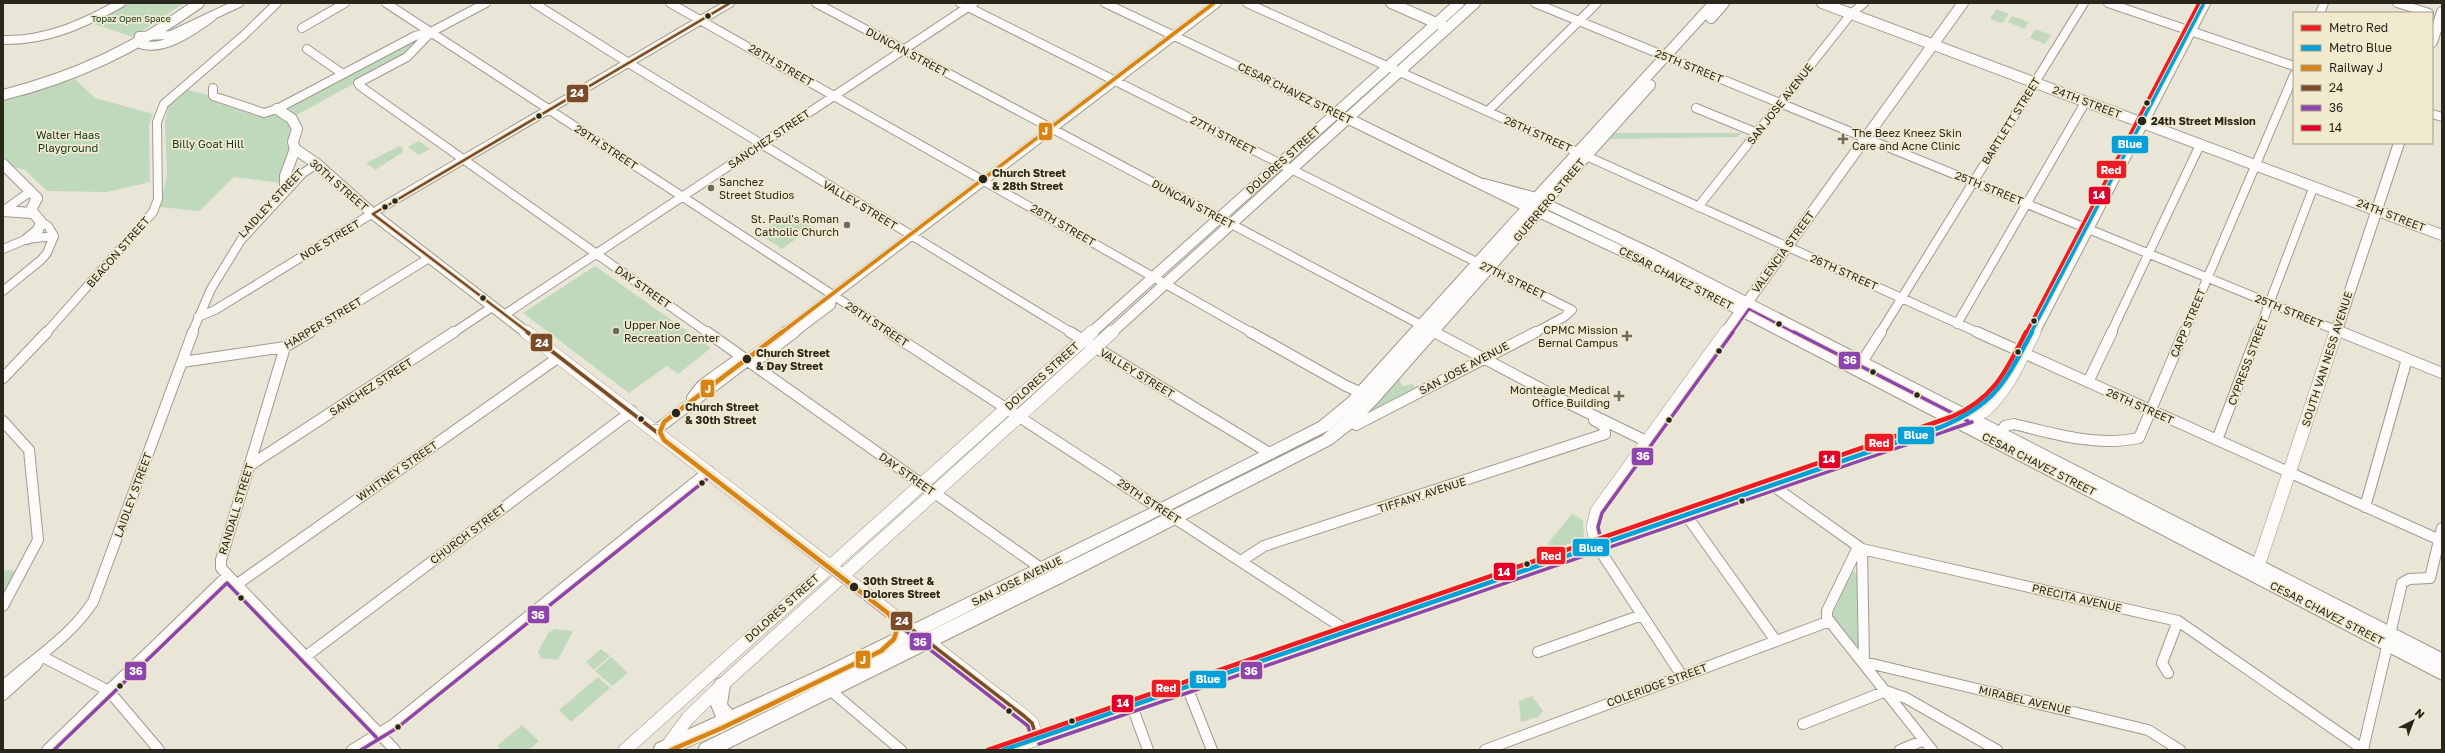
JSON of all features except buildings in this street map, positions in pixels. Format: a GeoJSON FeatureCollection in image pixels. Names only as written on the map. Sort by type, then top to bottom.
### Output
{"type":"FeatureCollection","features":[{"type":"Feature","properties":{"kind":"main road"},"geometry":{"type":"LineString","coordinates":[[3,95],[75,75],[106,61],[189,3]]}},
{"type":"Feature","properties":{"kind":"main road"},"geometry":{"type":"LineString","coordinates":[[3,90],[71,71],[139,39],[151,35],[199,3]]}},
{"type":"Feature","properties":{"kind":"main road"},"geometry":{"type":"LineString","coordinates":[[1391,3],[1448,28]]}},
{"type":"Feature","properties":{"kind":"main road","name":"DOLORES STREET"},"geometry":{"type":"LineString","coordinates":[[626,750],[830,565],[1459,3]]}},
{"type":"Feature","properties":{"kind":"main road","name":"DOLORES STREET"},"geometry":{"type":"LineString","coordinates":[[664,749],[688,718],[722,685],[1475,3]]}},
{"type":"Feature","properties":{"kind":"main road","name":"GUERRERO STREET"},"geometry":{"type":"LineString","coordinates":[[1669,58],[1714,3]]}},
{"type":"Feature","properties":{"kind":"main road","name":"GUERRERO STREET"},"geometry":{"type":"LineString","coordinates":[[1368,395],[1669,58],[1724,3]]}},
{"type":"Feature","properties":{"kind":"main road","name":"24TH STREET"},"geometry":{"type":"LineString","coordinates":[[1822,3],[2442,235]]}},
{"type":"Feature","properties":{"kind":"main road","name":"VALENCIA STREET"},"geometry":{"type":"LineString","coordinates":[[1598,546],[1593,530],[1595,515],[1646,441],[1963,3]]}},
{"type":"Feature","properties":{"kind":"main road"},"geometry":{"type":"LineString","coordinates":[[1013,749],[1037,739],[1132,706],[1963,419],[1990,406],[2000,396],[2023,353],[2205,3]]}},
{"type":"Feature","properties":{"kind":"main road"},"geometry":{"type":"LineString","coordinates":[[2433,38],[2439,15]]}},
{"type":"Feature","properties":{"kind":"main road"},"geometry":{"type":"LineString","coordinates":[[277,109],[292,119],[297,129],[293,142],[295,149],[285,176],[285,186]]}},
{"type":"Feature","properties":{"kind":"main road","name":"CESAR CHAVEZ STREET"},"geometry":{"type":"LineString","coordinates":[[1336,113],[1484,184],[1537,204],[1744,307],[2390,640],[2442,673]]}},
{"type":"Feature","properties":{"kind":"main road","name":"SOUTH VAN NESS AVENUE"},"geometry":{"type":"LineString","coordinates":[[2257,571],[2398,144]]}},
{"type":"Feature","properties":{"kind":"main road","name":"30TH STREET"},"geometry":{"type":"LineString","coordinates":[[295,149],[317,164],[373,214],[429,258],[559,358],[632,411],[1032,723],[1037,739]]}},
{"type":"Feature","properties":{"kind":"main road"},"geometry":{"type":"LineString","coordinates":[[4,168],[37,198],[32,213]]}},
{"type":"Feature","properties":{"kind":"main road"},"geometry":{"type":"LineString","coordinates":[[3,211],[32,213],[40,222],[38,230],[27,239]]}},
{"type":"Feature","properties":{"kind":"main road","name":"CESAR CHAVEZ STREET"},"geometry":{"type":"LineString","coordinates":[[1744,307],[1862,362],[1963,419],[2000,433],[2257,571]]}},
{"type":"Feature","properties":{"kind":"main road","name":"SAN JOSE AVENUE"},"geometry":{"type":"LineString","coordinates":[[664,749],[922,636],[1168,514],[1270,454],[1324,426],[1368,395]]}},
{"type":"Feature","properties":{"kind":"main road","name":"SAN JOSE AVENUE"},"geometry":{"type":"LineString","coordinates":[[708,750],[830,690],[922,636],[1042,569],[1168,514],[1327,440],[1351,421],[1368,395]]}},
{"type":"Feature","properties":{"kind":"main road","name":"CESAR CHAVEZ STREET"},"geometry":{"type":"LineString","coordinates":[[2390,640],[2442,661]]}},
{"type":"Feature","properties":{"kind":"main road"},"geometry":{"type":"LineString","coordinates":[[736,650],[749,661]]}},
{"type":"Feature","properties":{"kind":"main road"},"geometry":{"type":"LineString","coordinates":[[722,685],[716,699],[718,708],[730,719]]}},
{"type":"Feature","properties":{"kind":"street"},"geometry":{"type":"LineString","coordinates":[[3,40],[23,42],[46,38],[121,3]]}},
{"type":"Feature","properties":{"kind":"street"},"geometry":{"type":"LineString","coordinates":[[151,35],[171,35],[212,18],[240,3]]}},
{"type":"Feature","properties":{"kind":"street","name":"BEACON STREET"},"geometry":{"type":"LineString","coordinates":[[3,378],[60,317],[153,212],[158,199],[157,122],[164,104],[185,84],[249,31],[277,3]]}},
{"type":"Feature","properties":{"kind":"street"},"geometry":{"type":"LineString","coordinates":[[302,28],[345,3]]}},
{"type":"Feature","properties":{"kind":"street","name":"29TH STREET"},"geometry":{"type":"LineString","coordinates":[[386,3],[1349,632]]}},
{"type":"Feature","properties":{"kind":"street"},"geometry":{"type":"LineString","coordinates":[[213,88],[213,96],[264,113],[277,109],[415,36],[431,32],[486,3]]}},
{"type":"Feature","properties":{"kind":"street","name":"VALLEY STREET"},"geometry":{"type":"LineString","coordinates":[[534,3],[761,144],[1270,454]]}},
{"type":"Feature","properties":{"kind":"street","name":"28TH STREET"},"geometry":{"type":"LineString","coordinates":[[670,3],[835,95],[1165,284],[1368,395]]}},
{"type":"Feature","properties":{"kind":"street","name":"NOE STREET"},"geometry":{"type":"LineString","coordinates":[[198,317],[214,310],[373,214],[730,3]]}},
{"type":"Feature","properties":{"kind":"street","name":"DUNCAN STREET"},"geometry":{"type":"LineString","coordinates":[[816,3],[1427,329],[1570,404],[1578,406],[1646,441]]}},
{"type":"Feature","properties":{"kind":"street","name":"27TH STREET"},"geometry":{"type":"LineString","coordinates":[[960,3],[971,5],[1279,164],[1572,310]]}},
{"type":"Feature","properties":{"kind":"street","name":"CESAR CHAVEZ STREET"},"geometry":{"type":"LineString","coordinates":[[1105,3],[1336,113]]}},
{"type":"Feature","properties":{"kind":"street"},"geometry":{"type":"LineString","coordinates":[[656,430],[747,361],[762,357],[831,305],[833,295],[1217,3]]}},
{"type":"Feature","properties":{"kind":"street","name":"26TH STREET"},"geometry":{"type":"LineString","coordinates":[[1247,3],[2440,541]]}},
{"type":"Feature","properties":{"kind":"street","name":"25TH STREET"},"geometry":{"type":"LineString","coordinates":[[1535,3],[2442,373]]}},
{"type":"Feature","properties":{"kind":"street"},"geometry":{"type":"LineString","coordinates":[[1488,111],[1597,3]]}},
{"type":"Feature","properties":{"kind":"street","name":"SAN JOSE AVENUE"},"geometry":{"type":"LineString","coordinates":[[1698,207],[1852,14],[1864,3]]}},
{"type":"Feature","properties":{"kind":"street","name":"BARTLETT STREET"},"geometry":{"type":"LineString","coordinates":[[1862,362],[2084,3]]}},
{"type":"Feature","properties":{"kind":"street"},"geometry":{"type":"LineString","coordinates":[[2108,3],[2293,66]]}},
{"type":"Feature","properties":{"kind":"street"},"geometry":{"type":"LineString","coordinates":[[2397,3],[2426,12]]}},
{"type":"Feature","properties":{"kind":"street","name":"SANCHEZ STREET"},"geometry":{"type":"LineString","coordinates":[[504,316],[971,5]]}},
{"type":"Feature","properties":{"kind":"street"},"geometry":{"type":"LineString","coordinates":[[139,39],[145,46],[165,43],[201,26],[212,18]]}},
{"type":"Feature","properties":{"kind":"street","name":"DAY STREET"},"geometry":{"type":"LineString","coordinates":[[431,32],[407,57],[358,83],[359,85],[1042,569]]}},
{"type":"Feature","properties":{"kind":"street"},"geometry":{"type":"LineString","coordinates":[[307,49],[343,74]]}},
{"type":"Feature","properties":{"kind":"street","name":"CAPP STREET"},"geometry":{"type":"LineString","coordinates":[[2000,433],[2006,426],[2014,424],[2084,439],[2129,440],[2139,438],[2293,76]]}},
{"type":"Feature","properties":{"kind":"street"},"geometry":{"type":"LineString","coordinates":[[1957,324],[2028,204],[2086,101]]}},
{"type":"Feature","properties":{"kind":"street"},"geometry":{"type":"LineString","coordinates":[[1696,108],[1757,133]]}},
{"type":"Feature","properties":{"kind":"street"},"geometry":{"type":"LineString","coordinates":[[2088,382],[2198,149]]}},
{"type":"Feature","properties":{"kind":"street","name":"LAIDLEY STREET"},"geometry":{"type":"LineString","coordinates":[[198,317],[197,308],[203,293],[234,242],[302,169],[317,164]]}},
{"type":"Feature","properties":{"kind":"street","name":"LAIDLEY STREET"},"geometry":{"type":"LineString","coordinates":[[3,686],[30,662],[41,656],[87,612],[93,602],[198,317],[211,289],[241,240],[303,173],[312,169],[317,164]]}},
{"type":"Feature","properties":{"kind":"street"},"geometry":{"type":"LineString","coordinates":[[3,211],[30,191]]}},
{"type":"Feature","properties":{"kind":"street","name":"CYPRESS STREET"},"geometry":{"type":"LineString","coordinates":[[2217,440],[2312,191]]}},
{"type":"Feature","properties":{"kind":"street"},"geometry":{"type":"LineString","coordinates":[[40,222],[48,226],[54,236]]}},
{"type":"Feature","properties":{"kind":"street"},"geometry":{"type":"LineString","coordinates":[[3,249],[27,239],[54,236]]}},
{"type":"Feature","properties":{"kind":"street"},"geometry":{"type":"LineString","coordinates":[[3,291],[41,260],[47,253],[54,236]]}},
{"type":"Feature","properties":{"kind":"street","name":"HARPER STREET"},"geometry":{"type":"LineString","coordinates":[[182,362],[285,347],[429,258]]}},
{"type":"Feature","properties":{"kind":"street","name":"SANCHEZ STREET"},"geometry":{"type":"LineString","coordinates":[[249,466],[492,307]]}},
{"type":"Feature","properties":{"kind":"street","name":"SAN JOSE AVENUE"},"geometry":{"type":"LineString","coordinates":[[1356,426],[1483,358],[1564,317],[1572,310]]}},
{"type":"Feature","properties":{"kind":"street","name":"RANDALL STREET"},"geometry":{"type":"LineString","coordinates":[[285,347],[221,560],[221,568],[395,750]]}},
{"type":"Feature","properties":{"kind":"street","name":"WHITNEY STREET"},"geometry":{"type":"LineString","coordinates":[[236,585],[559,358]]}},
{"type":"Feature","properties":{"kind":"street"},"geometry":{"type":"LineString","coordinates":[[2365,506],[2407,359]]}},
{"type":"Feature","properties":{"kind":"street","name":"DUNCAN STREET"},"geometry":{"type":"LineString","coordinates":[[1570,404],[1575,410],[1604,426],[1606,434]]}},
{"type":"Feature","properties":{"kind":"street","name":"CHURCH STREET"},"geometry":{"type":"LineString","coordinates":[[305,657],[632,411]]}},
{"type":"Feature","properties":{"kind":"street"},"geometry":{"type":"LineString","coordinates":[[3,421],[29,450],[38,540],[3,606]]}},
{"type":"Feature","properties":{"kind":"street","name":"TIFFANY AVENUE"},"geometry":{"type":"LineString","coordinates":[[1241,561],[1264,546],[1606,434]]}},
{"type":"Feature","properties":{"kind":"street"},"geometry":{"type":"LineString","coordinates":[[352,750],[380,734],[709,471]]}},
{"type":"Feature","properties":{"kind":"street","name":"PRECITA AVENUE"},"geometry":{"type":"LineString","coordinates":[[1772,485],[1860,548],[2178,621],[2363,750]]}},
{"type":"Feature","properties":{"kind":"street"},"geometry":{"type":"LineString","coordinates":[[1686,515],[1776,641]]}},
{"type":"Feature","properties":{"kind":"street"},"geometry":{"type":"LineString","coordinates":[[2363,750],[2390,640],[2402,582],[2409,578],[2430,578],[2442,528]]}},
{"type":"Feature","properties":{"kind":"street"},"geometry":{"type":"LineString","coordinates":[[1598,546],[1682,676]]}},
{"type":"Feature","properties":{"kind":"street"},"geometry":{"type":"LineString","coordinates":[[1860,548],[1827,611],[1830,621],[1864,662],[1932,750]]}},
{"type":"Feature","properties":{"kind":"street"},"geometry":{"type":"LineString","coordinates":[[1860,548],[1864,662]]}},
{"type":"Feature","properties":{"kind":"street"},"geometry":{"type":"LineString","coordinates":[[47,750],[227,576]]}},
{"type":"Feature","properties":{"kind":"street"},"geometry":{"type":"LineString","coordinates":[[1538,652],[1642,615]]}},
{"type":"Feature","properties":{"kind":"street","name":"COLERIDGE STREET"},"geometry":{"type":"LineString","coordinates":[[1485,750],[1830,621]]}},
{"type":"Feature","properties":{"kind":"street"},"geometry":{"type":"LineString","coordinates":[[2168,673],[2162,663],[2175,633],[2178,621]]}},
{"type":"Feature","properties":{"kind":"street"},"geometry":{"type":"LineString","coordinates":[[41,656],[109,691],[159,750]]}},
{"type":"Feature","properties":{"kind":"street","name":"LAIDLEY STREET"},"geometry":{"type":"LineString","coordinates":[[3,695],[36,665],[41,656]]}},
{"type":"Feature","properties":{"kind":"street","name":"MIRABEL AVENUE"},"geometry":{"type":"LineString","coordinates":[[1864,662],[2148,730],[2180,750]]}},
{"type":"Feature","properties":{"kind":"street"},"geometry":{"type":"LineString","coordinates":[[1187,688],[1212,750]]}},
{"type":"Feature","properties":{"kind":"street"},"geometry":{"type":"LineString","coordinates":[[830,690],[901,750]]}},
{"type":"Feature","properties":{"kind":"street"},"geometry":{"type":"LineString","coordinates":[[1803,724],[1886,691],[1906,698],[1997,750]]}},
{"type":"Feature","properties":{"kind":"street"},"geometry":{"type":"LineString","coordinates":[[1132,706],[1148,750]]}},
{"type":"Feature","properties":{"kind":"street"},"geometry":{"type":"LineString","coordinates":[[1900,750],[1924,740]]}},
{"type":"Feature","properties":{"kind":"green space","name":"Topaz Open Space"},"geometry":{"type":"Polygon","coordinates":[[[127,3],[184,3],[133,37],[91,23],[127,3]]]}},
{"type":"Feature","properties":{"kind":"green space"},"geometry":{"type":"Polygon","coordinates":[[[1996,9],[2009,14],[2002,23],[1990,19],[1996,9]]]}},
{"type":"Feature","properties":{"kind":"green space"},"geometry":{"type":"Polygon","coordinates":[[[2012,16],[2029,22],[2024,29],[2008,22],[2012,16]]]}},
{"type":"Feature","properties":{"kind":"green space"},"geometry":{"type":"Polygon","coordinates":[[[2035,29],[2051,35],[2045,44],[2030,38],[2035,29]]]}},
{"type":"Feature","properties":{"kind":"green space"},"geometry":{"type":"Polygon","coordinates":[[[422,37],[406,55],[295,116],[285,108],[412,40],[422,37]]]}},
{"type":"Feature","properties":{"kind":"green space","name":"Walter Haas Playground"},"geometry":{"type":"Polygon","coordinates":[[[75,79],[95,98],[153,114],[149,124],[150,182],[107,192],[47,191],[25,170],[11,166],[3,159],[3,99],[75,79]]]}},
{"type":"Feature","properties":{"kind":"green space","name":"Billy Goat Hill"},"geometry":{"type":"Polygon","coordinates":[[[185,89],[208,95],[208,100],[260,117],[273,113],[287,121],[291,130],[286,144],[295,149],[282,183],[234,177],[200,211],[159,207],[167,177],[165,121],[169,104],[185,89]]]}},
{"type":"Feature","properties":{"kind":"green space"},"geometry":{"type":"Polygon","coordinates":[[[1615,133],[1741,133],[1738,137],[1610,139],[1615,133]]]}},
{"type":"Feature","properties":{"kind":"green space"},"geometry":{"type":"Polygon","coordinates":[[[419,141],[430,149],[419,155],[408,147],[419,141]]]}},
{"type":"Feature","properties":{"kind":"green space"},"geometry":{"type":"Polygon","coordinates":[[[399,146],[403,148],[403,152],[375,170],[366,163],[399,146]]]}},
{"type":"Feature","properties":{"kind":"green space"},"geometry":{"type":"Polygon","coordinates":[[[789,212],[812,227],[782,249],[759,234],[789,212]]]}},
{"type":"Feature","properties":{"kind":"green space","name":"Upper Noe Recreation Center"},"geometry":{"type":"Polygon","coordinates":[[[595,266],[711,348],[678,374],[667,366],[629,393],[523,313],[595,266]]]}},
{"type":"Feature","properties":{"kind":"green space"},"geometry":{"type":"Polygon","coordinates":[[[1399,378],[1402,386],[1412,384],[1416,388],[1353,424],[1399,378]]]}},
{"type":"Feature","properties":{"kind":"green space"},"geometry":{"type":"Polygon","coordinates":[[[1572,514],[1583,520],[1584,538],[1553,550],[1548,543],[1572,514]]]}},
{"type":"Feature","properties":{"kind":"green space"},"geometry":{"type":"Polygon","coordinates":[[[3,570],[17,571],[3,599],[3,570]]]}},
{"type":"Feature","properties":{"kind":"green space"},"geometry":{"type":"Polygon","coordinates":[[[1852,571],[1857,573],[1858,645],[1856,646],[1832,615],[1852,571]]]}},
{"type":"Feature","properties":{"kind":"green space"},"geometry":{"type":"Polygon","coordinates":[[[555,629],[573,631],[558,660],[541,658],[538,652],[548,633],[555,629]]]}},
{"type":"Feature","properties":{"kind":"green space"},"geometry":{"type":"Polygon","coordinates":[[[601,649],[610,656],[594,670],[586,662],[601,649]]]}},
{"type":"Feature","properties":{"kind":"green space"},"geometry":{"type":"Polygon","coordinates":[[[611,657],[628,673],[612,686],[595,671],[611,657]]]}},
{"type":"Feature","properties":{"kind":"green space"},"geometry":{"type":"Polygon","coordinates":[[[598,677],[610,688],[571,722],[559,710],[598,677]]]}},
{"type":"Feature","properties":{"kind":"green space"},"geometry":{"type":"Polygon","coordinates":[[[1532,696],[1543,711],[1538,717],[1521,722],[1519,701],[1532,696]]]}},
{"type":"Feature","properties":{"kind":"green space"},"geometry":{"type":"Polygon","coordinates":[[[522,725],[539,741],[529,750],[501,750],[497,746],[522,725]]]}},
{"type":"Feature","properties":{"kind":"tram line"},"geometry":{"type":"LineString","coordinates":[[591,381],[650,425],[665,424],[682,412]]}},
{"type":"Feature","properties":{"kind":"tram line"},"geometry":{"type":"LineString","coordinates":[[648,425],[664,440]]}},
{"type":"Feature","properties":{"kind":"metro line","name":"Red"},"geometry":{"type":"LineString","coordinates":[[988,750],[1939,422],[1971,408],[1980,402],[1994,388],[2008,367],[2199,3]]}},
{"type":"Feature","properties":{"kind":"metro line","name":"Blue"},"geometry":{"type":"LineString","coordinates":[[1003,750],[1941,427],[1974,411],[1990,399],[2005,381],[2012,369],[2203,5]]}},
{"type":"Feature","properties":{"kind":"rail line","name":"J"},"geometry":{"type":"LineString","coordinates":[[671,750],[722,728],[881,651],[894,639],[897,629],[889,614],[664,440],[660,432],[664,422],[1214,3]]}},
{"type":"Feature","properties":{"kind":"transit line","name":"24"},"geometry":{"type":"LineString","coordinates":[[373,214],[730,3]]}},
{"type":"Feature","properties":{"kind":"transit line","name":"14"},"geometry":{"type":"LineString","coordinates":[[1003,745],[1981,407],[1991,398],[2003,381],[2199,3]]}},
{"type":"Feature","properties":{"kind":"transit line","name":"24"},"geometry":{"type":"LineString","coordinates":[[373,214],[665,437],[1024,716],[1032,723],[1037,739]]}},
{"type":"Feature","properties":{"kind":"transit line","name":"36"},"geometry":{"type":"LineString","coordinates":[[1602,545],[1598,527],[1602,513],[1749,309],[1968,421]]}},
{"type":"Feature","properties":{"kind":"transit line","name":"36"},"geometry":{"type":"LineString","coordinates":[[1039,744],[1972,422]]}},
{"type":"Feature","properties":{"kind":"transit line","name":"36"},"geometry":{"type":"LineString","coordinates":[[706,475],[1028,726],[1032,740]]}},
{"type":"Feature","properties":{"kind":"transit line","name":"36"},"geometry":{"type":"LineString","coordinates":[[361,750],[397,728],[712,475]]}},
{"type":"Feature","properties":{"kind":"transit line","name":"36"},"geometry":{"type":"LineString","coordinates":[[54,750],[227,583],[376,737]]}},
{"type":"Feature","properties":{"kind":"transit line","name":"24"},"geometry":{"type":"LineString","coordinates":[[1005,750],[1037,739]]}},
{"type":"Feature","properties":{"kind":"place","name":"24th Street Mission"},"geometry":{"type":"Point","coordinates":[2142,121]}},
{"type":"Feature","properties":{"kind":"place","name":"The Beez Kneez Skin Care and Acne Clinic"},"geometry":{"type":"Point","coordinates":[1843,139]}},
{"type":"Feature","properties":{"kind":"place","name":"Church Street & 28th Street"},"geometry":{"type":"Point","coordinates":[983,179]}},
{"type":"Feature","properties":{"kind":"place","name":"Sanchez Street Studios"},"geometry":{"type":"Point","coordinates":[711,188]}},
{"type":"Feature","properties":{"kind":"place","name":"St. Paul's Roman Catholic Church"},"geometry":{"type":"Point","coordinates":[847,225]}},
{"type":"Feature","properties":{"kind":"place","name":"Upper Noe Recreation Center"},"geometry":{"type":"Point","coordinates":[616,331]}},
{"type":"Feature","properties":{"kind":"place","name":"CPMC Mission Bernal Campus"},"geometry":{"type":"Point","coordinates":[1627,336]}},
{"type":"Feature","properties":{"kind":"place","name":"Church Street & Day Street"},"geometry":{"type":"Point","coordinates":[747,359]}},
{"type":"Feature","properties":{"kind":"place","name":"Monteagle Medical Office Building"},"geometry":{"type":"Point","coordinates":[1619,396]}},
{"type":"Feature","properties":{"kind":"place","name":"Church Street & 30th Street"},"geometry":{"type":"Point","coordinates":[676,413]}},
{"type":"Feature","properties":{"kind":"place","name":"30th Street & Dolores Street"},"geometry":{"type":"Point","coordinates":[854,587]}}]}
